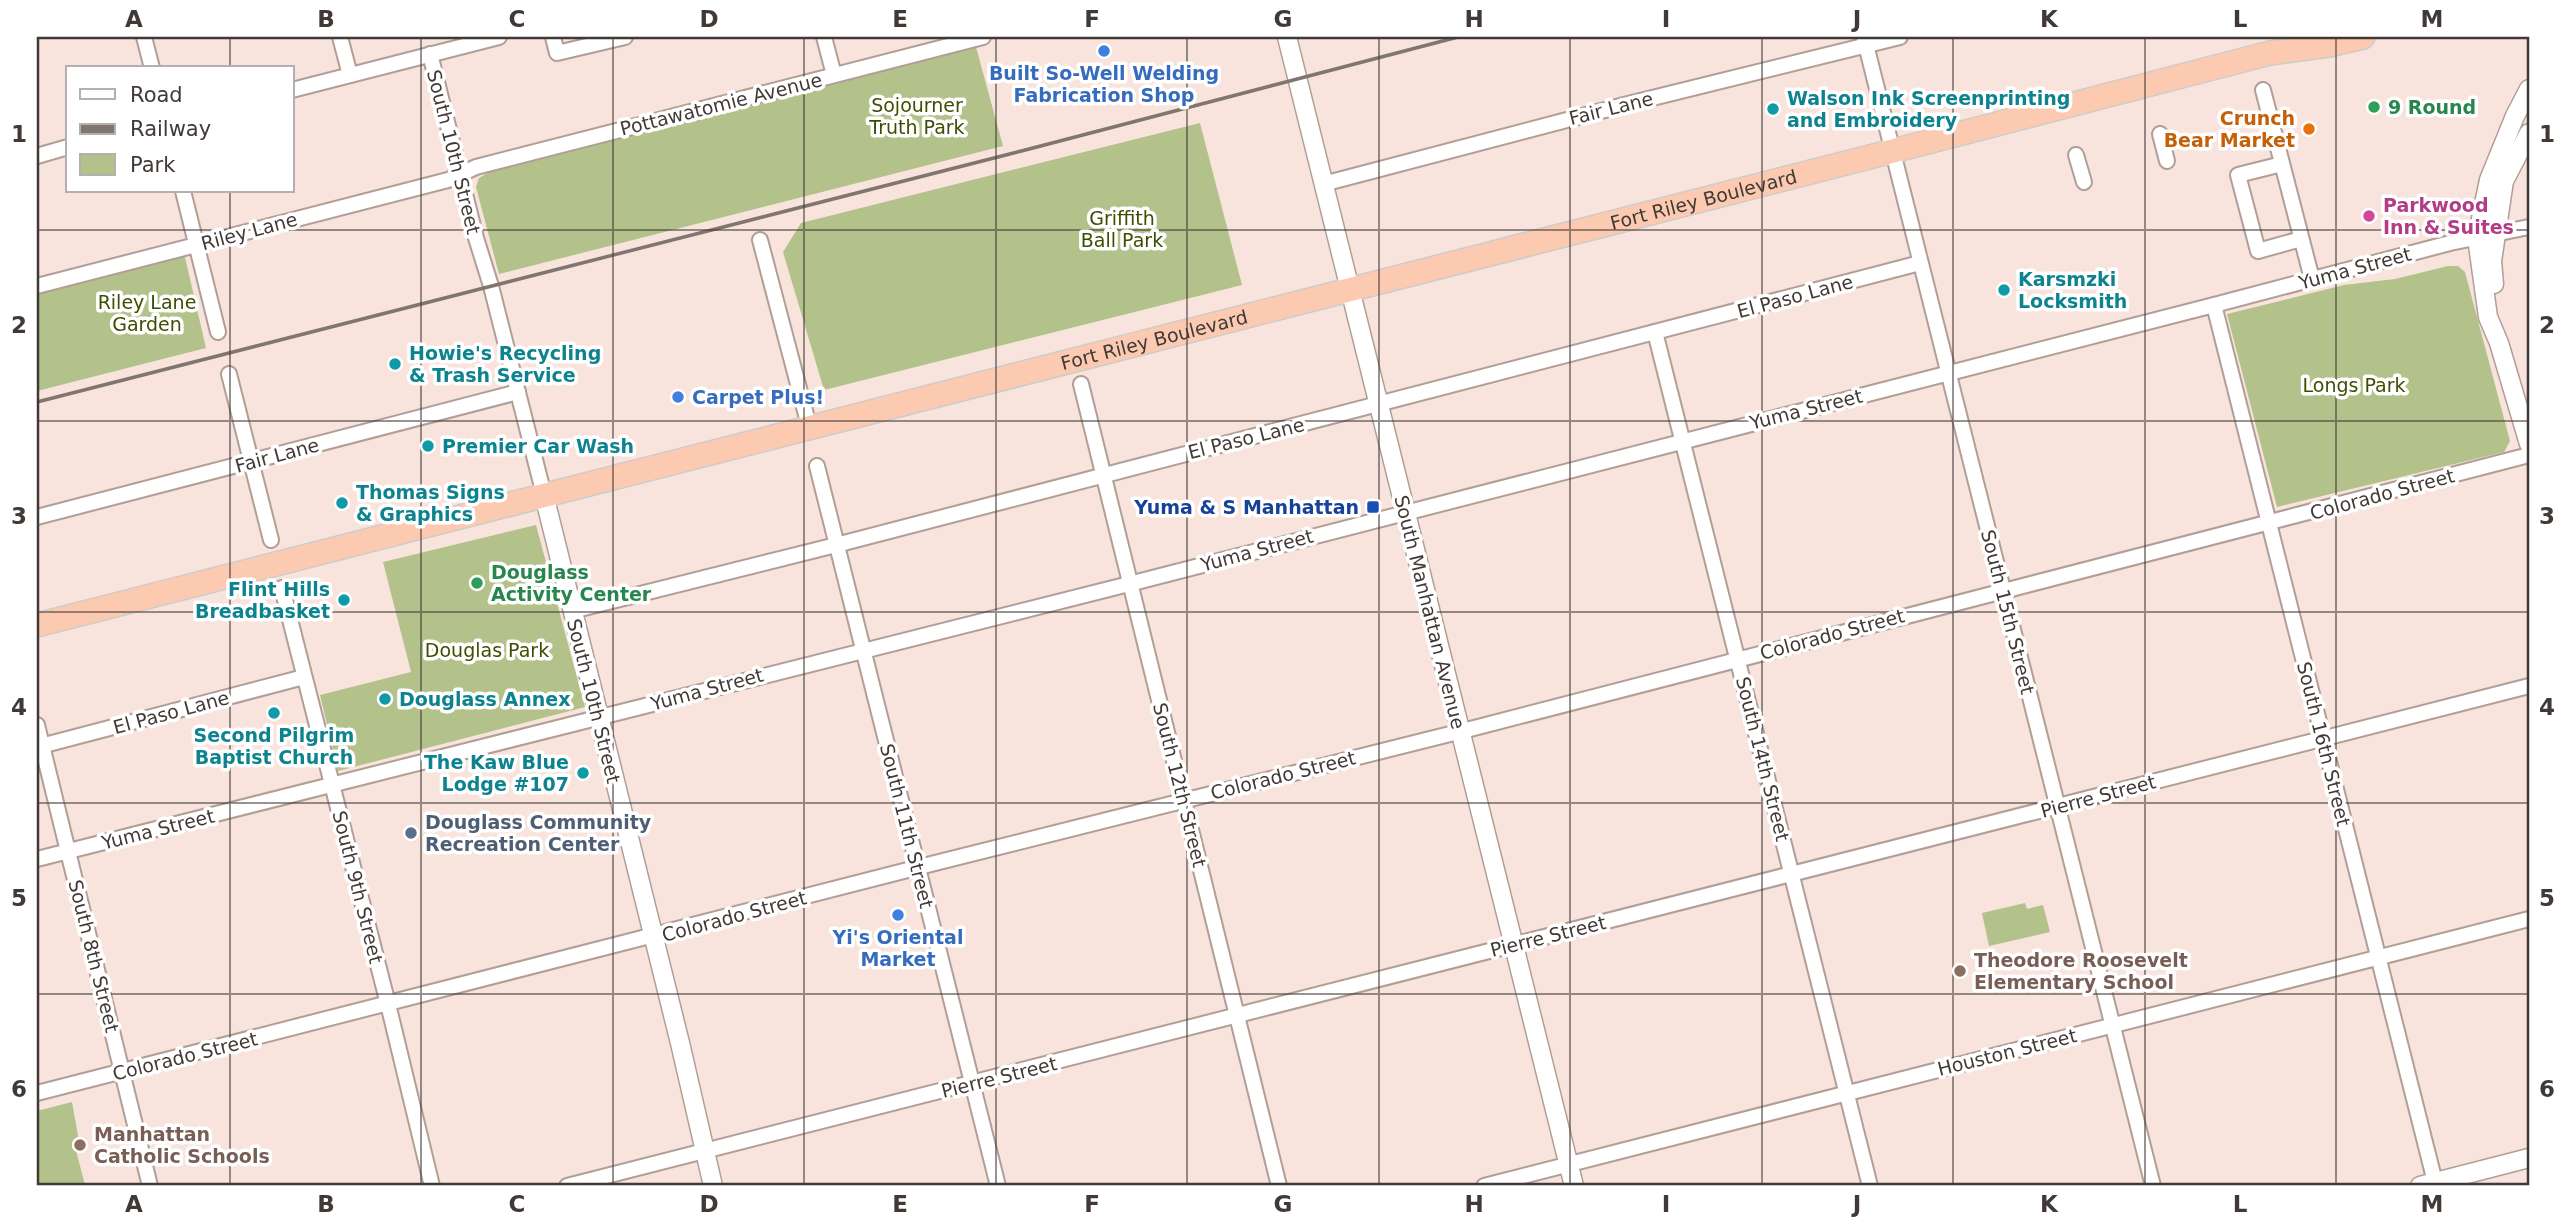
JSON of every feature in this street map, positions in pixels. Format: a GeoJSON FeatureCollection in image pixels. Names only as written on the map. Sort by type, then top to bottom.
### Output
{"type":"FeatureCollection","features":[{"type":"Feature","properties":{"kind":"highway","name":"Fort Riley Boulevard"},"geometry":{"type":"LineString","coordinates":[[37,625],[1893,151],[2270,53],[2312,37]]}},
{"type":"Feature","properties":{"kind":"highway","name":"Fort Riley Boulevard"},"geometry":{"type":"LineString","coordinates":[[2270,53],[2329,45],[2363,37]]}},
{"type":"Feature","properties":{"kind":"street"},"geometry":{"type":"LineString","coordinates":[[144,37],[151,66]]}},
{"type":"Feature","properties":{"kind":"street"},"geometry":{"type":"LineString","coordinates":[[340,37],[350,75]]}},
{"type":"Feature","properties":{"kind":"street"},"geometry":{"type":"LineString","coordinates":[[294,89],[499,37]]}},
{"type":"Feature","properties":{"kind":"street"},"geometry":{"type":"LineString","coordinates":[[553,37],[557,53],[625,37]]}},
{"type":"Feature","properties":{"kind":"street"},"geometry":{"type":"LineString","coordinates":[[824,37],[834,75]]}},
{"type":"Feature","properties":{"kind":"street","name":"Pottawatomie Avenue"},"geometry":{"type":"LineString","coordinates":[[460,174],[476,167],[983,37]]}},
{"type":"Feature","properties":{"kind":"street","name":"South Manhattan Avenue"},"geometry":{"type":"LineString","coordinates":[[1287,37],[1574,1186]]}},
{"type":"Feature","properties":{"kind":"street","name":"Fair Lane"},"geometry":{"type":"LineString","coordinates":[[1323,184],[1865,41],[1900,37]]}},
{"type":"Feature","properties":{"kind":"street","name":"South 15th Street"},"geometry":{"type":"LineString","coordinates":[[1865,41],[2153,1186]]}},
{"type":"Feature","properties":{"kind":"street","name":"South 10th Street"},"geometry":{"type":"LineString","coordinates":[[430,54],[475,238],[491,286],[544,495],[713,1186]]}},
{"type":"Feature","properties":{"kind":"street"},"geometry":{"type":"LineString","coordinates":[[2529,89],[2489,180],[2476,238],[2488,317],[2499,343],[2529,444]]}},
{"type":"Feature","properties":{"kind":"street"},"geometry":{"type":"LineString","coordinates":[[2263,90],[2312,279]]}},
{"type":"Feature","properties":{"kind":"street"},"geometry":{"type":"LineString","coordinates":[[2499,343],[2492,261],[2504,181],[2529,133]]}},
{"type":"Feature","properties":{"kind":"street"},"geometry":{"type":"LineString","coordinates":[[2160,134],[2167,161]]}},
{"type":"Feature","properties":{"kind":"street"},"geometry":{"type":"LineString","coordinates":[[37,156],[66,149]]}},
{"type":"Feature","properties":{"kind":"street"},"geometry":{"type":"LineString","coordinates":[[2077,155],[2084,182]]}},
{"type":"Feature","properties":{"kind":"street"},"geometry":{"type":"LineString","coordinates":[[2282,164],[2238,175],[2258,251],[2301,239]]}},
{"type":"Feature","properties":{"kind":"street","name":"Riley Lane"},"geometry":{"type":"LineString","coordinates":[[37,286],[448,180],[460,174]]}},
{"type":"Feature","properties":{"kind":"street"},"geometry":{"type":"LineString","coordinates":[[183,192],[218,332]]}},
{"type":"Feature","properties":{"kind":"street","name":"Yuma Street"},"geometry":{"type":"LineString","coordinates":[[37,859],[333,786],[862,649],[1129,584],[2450,243],[2529,227]]}},
{"type":"Feature","properties":{"kind":"street"},"geometry":{"type":"LineString","coordinates":[[760,240],[809,426]]}},
{"type":"Feature","properties":{"kind":"street","name":"El Paso Lane"},"geometry":{"type":"LineString","coordinates":[[572,611],[1920,263]]}},
{"type":"Feature","properties":{"kind":"street","name":"South 16th Street"},"geometry":{"type":"LineString","coordinates":[[2214,305],[2379,957],[2431,1185]]}},
{"type":"Feature","properties":{"kind":"street","name":"South 14th Street"},"geometry":{"type":"LineString","coordinates":[[1656,332],[1870,1186]]}},
{"type":"Feature","properties":{"kind":"street"},"geometry":{"type":"LineString","coordinates":[[229,374],[271,540]]}},
{"type":"Feature","properties":{"kind":"street","name":"South 12th Street"},"geometry":{"type":"LineString","coordinates":[[1081,384],[1279,1186]]}},
{"type":"Feature","properties":{"kind":"street","name":"Fair Lane"},"geometry":{"type":"LineString","coordinates":[[37,517],[518,392]]}},
{"type":"Feature","properties":{"kind":"street","name":"Colorado Street"},"geometry":{"type":"LineString","coordinates":[[37,1093],[917,867],[1460,732],[2529,455]]}},
{"type":"Feature","properties":{"kind":"street","name":"South 11th Street"},"geometry":{"type":"LineString","coordinates":[[817,466],[998,1186]]}},
{"type":"Feature","properties":{"kind":"street","name":"South 9th Street"},"geometry":{"type":"LineString","coordinates":[[282,588],[432,1186]]}},
{"type":"Feature","properties":{"kind":"street","name":"El Paso Lane"},"geometry":{"type":"LineString","coordinates":[[39,747],[304,677]]}},
{"type":"Feature","properties":{"kind":"street","name":"Pierre Street"},"geometry":{"type":"LineString","coordinates":[[567,1186],[2529,686]]}},
{"type":"Feature","properties":{"kind":"street","name":"South 8th Street"},"geometry":{"type":"LineString","coordinates":[[37,725],[39,747],[68,851],[150,1186]]}},
{"type":"Feature","properties":{"kind":"street","name":"Houston Street"},"geometry":{"type":"LineString","coordinates":[[1484,1186],[2529,919]]}},
{"type":"Feature","properties":{"kind":"street"},"geometry":{"type":"LineString","coordinates":[[2431,1185],[2529,1158]]}},
{"type":"Feature","properties":{"kind":"green space","name":"Sojourner Truth Park"},"geometry":{"type":"Polygon","coordinates":[[[976,47],[1003,146],[499,274],[476,187],[479,178],[491,171],[976,47]]]}},
{"type":"Feature","properties":{"kind":"green space","name":"Griffith Ball Park"},"geometry":{"type":"Polygon","coordinates":[[[1200,123],[1242,285],[824,390],[783,252],[801,223],[1200,123]]]}},
{"type":"Feature","properties":{"kind":"green space","name":"Riley Lane Garden"},"geometry":{"type":"Polygon","coordinates":[[[184,253],[206,348],[37,391],[37,291],[184,253]]]}},
{"type":"Feature","properties":{"kind":"green space","name":"Longs Park"},"geometry":{"type":"Polygon","coordinates":[[[2458,266],[2465,272],[2510,441],[2504,452],[2277,507],[2227,314],[2344,285],[2395,279],[2458,266]]]}},
{"type":"Feature","properties":{"kind":"green space","name":"Douglas Park"},"geometry":{"type":"Polygon","coordinates":[[[536,525],[585,707],[338,771],[320,695],[411,672],[383,562],[536,525]]]}},
{"type":"Feature","properties":{"kind":"green space"},"geometry":{"type":"Polygon","coordinates":[[[2025,903],[2027,909],[2043,905],[2050,932],[1989,946],[1982,913],[2025,903]]]}},
{"type":"Feature","properties":{"kind":"green space"},"geometry":{"type":"Polygon","coordinates":[[[72,1102],[79,1141],[74,1143],[85,1185],[37,1186],[37,1111],[72,1102]]]}},
{"type":"Feature","properties":{"kind":"railway"},"geometry":{"type":"LineString","coordinates":[[37,402],[1458,37]]}},
{"type":"Feature","properties":{"kind":"place","name":"Built So-Well Welding Fabrication Shop"},"geometry":{"type":"Point","coordinates":[1104,51]}},
{"type":"Feature","properties":{"kind":"place","name":"9 Round"},"geometry":{"type":"Point","coordinates":[2374,107]}},
{"type":"Feature","properties":{"kind":"place","name":"Walson Ink Screenprinting and Embroidery"},"geometry":{"type":"Point","coordinates":[1773,109]}},
{"type":"Feature","properties":{"kind":"place","name":"Crunch Bear Market"},"geometry":{"type":"Point","coordinates":[2309,129]}},
{"type":"Feature","properties":{"kind":"place","name":"Parkwood Inn & Suites"},"geometry":{"type":"Point","coordinates":[2369,216]}},
{"type":"Feature","properties":{"kind":"place","name":"Karsmzki Locksmith"},"geometry":{"type":"Point","coordinates":[2004,290]}},
{"type":"Feature","properties":{"kind":"place","name":"Howie's Recycling & Trash Service"},"geometry":{"type":"Point","coordinates":[395,364]}},
{"type":"Feature","properties":{"kind":"place","name":"Carpet Plus!"},"geometry":{"type":"Point","coordinates":[678,397]}},
{"type":"Feature","properties":{"kind":"place","name":"Premier Car Wash"},"geometry":{"type":"Point","coordinates":[428,446]}},
{"type":"Feature","properties":{"kind":"place","name":"Thomas Signs & Graphics"},"geometry":{"type":"Point","coordinates":[342,503]}},
{"type":"Feature","properties":{"kind":"place","name":"Yuma & S Manhattan"},"geometry":{"type":"Point","coordinates":[1373,507]}},
{"type":"Feature","properties":{"kind":"place","name":"Douglass Activity Center"},"geometry":{"type":"Point","coordinates":[477,583]}},
{"type":"Feature","properties":{"kind":"place","name":"Flint Hills Breadbasket"},"geometry":{"type":"Point","coordinates":[344,600]}},
{"type":"Feature","properties":{"kind":"place","name":"Douglass Annex"},"geometry":{"type":"Point","coordinates":[385,699]}},
{"type":"Feature","properties":{"kind":"place","name":"Second Pilgrim Baptist Church"},"geometry":{"type":"Point","coordinates":[274,713]}},
{"type":"Feature","properties":{"kind":"place","name":"The Kaw Blue Lodge #107"},"geometry":{"type":"Point","coordinates":[583,773]}},
{"type":"Feature","properties":{"kind":"place","name":"Douglass Community Recreation Center"},"geometry":{"type":"Point","coordinates":[411,833]}},
{"type":"Feature","properties":{"kind":"place","name":"Yi's Oriental Market"},"geometry":{"type":"Point","coordinates":[898,915]}},
{"type":"Feature","properties":{"kind":"place","name":"Theodore Roosevelt Elementary School"},"geometry":{"type":"Point","coordinates":[1960,971]}},
{"type":"Feature","properties":{"kind":"place","name":"Manhattan Catholic Schools"},"geometry":{"type":"Point","coordinates":[80,1145]}}]}
